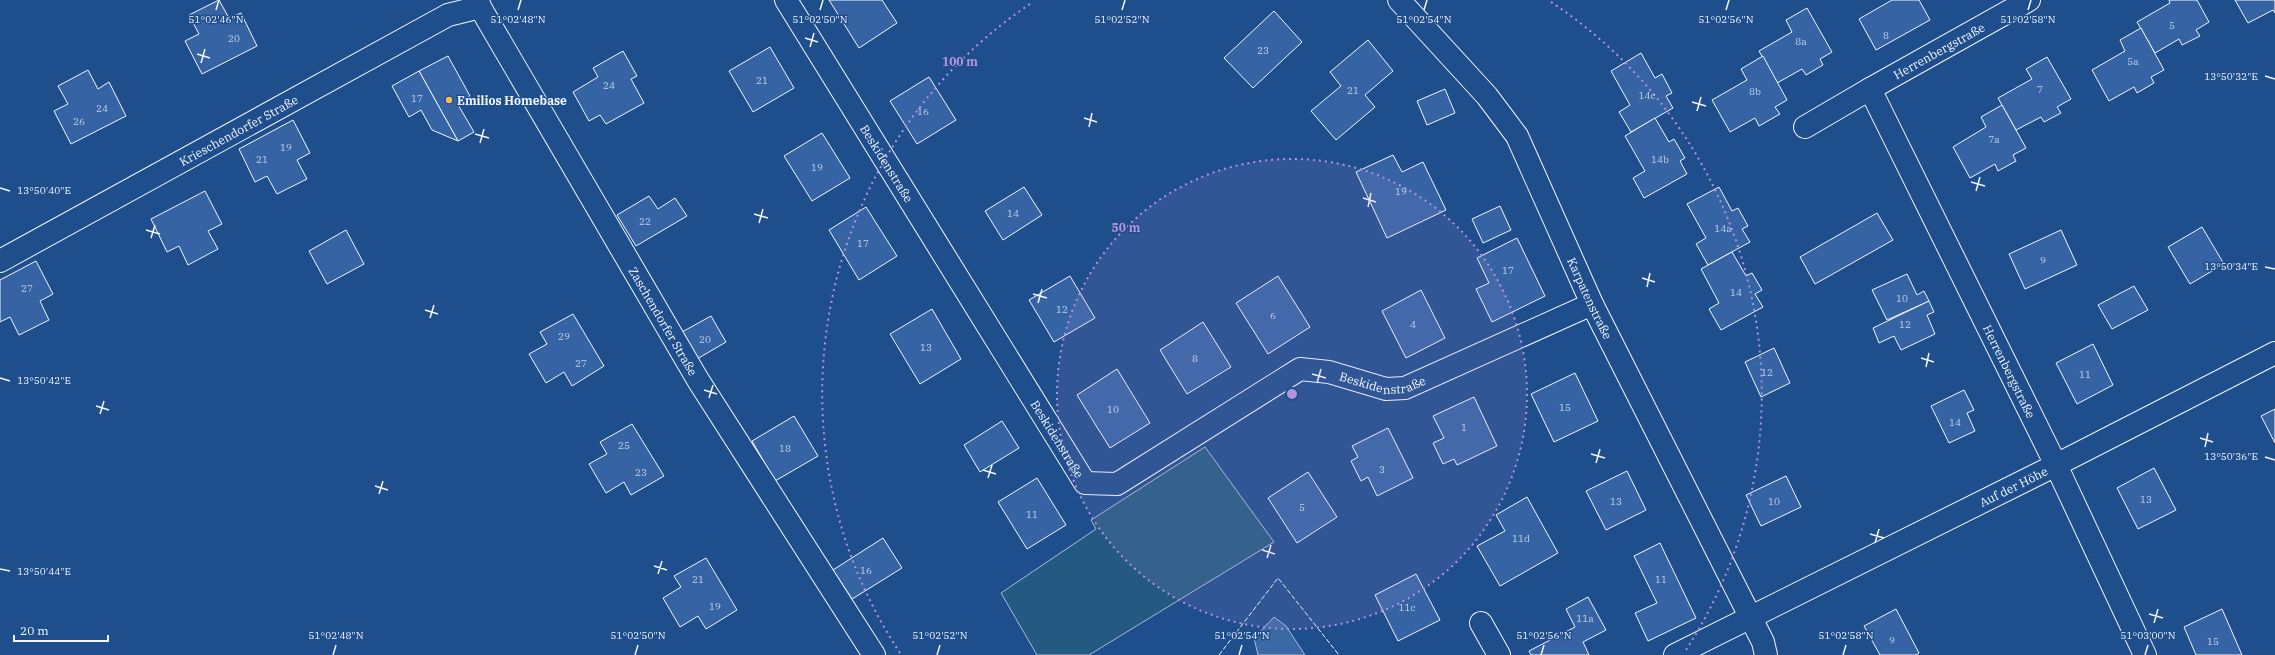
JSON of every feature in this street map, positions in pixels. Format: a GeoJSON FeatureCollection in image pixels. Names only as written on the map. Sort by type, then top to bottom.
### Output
{"type":"FeatureCollection","features":[{"type":"Feature","properties":{"kind":"street","name":"Beskidenstraße"},"geometry":{"type":"LineString","coordinates":[[786,0],[1085,483],[1117,484],[1300,369],[1329,372],[1386,389],[1405,388],[1592,304]]}},
{"type":"Feature","properties":{"kind":"street","name":"Karpatenstraße"},"geometry":{"type":"LineString","coordinates":[[1399,0],[1487,96],[1518,136],[1592,304],[1763,642],[1766,655]]}},
{"type":"Feature","properties":{"kind":"street","name":"Herrenbergstraße"},"geometry":{"type":"LineString","coordinates":[[1805,127],[2029,0]]}},
{"type":"Feature","properties":{"kind":"street","name":"Krieschendorfer Straße"},"geometry":{"type":"LineString","coordinates":[[0,261],[448,15],[479,4]]}},
{"type":"Feature","properties":{"kind":"street","name":"Zaschendorfer Straße"},"geometry":{"type":"LineString","coordinates":[[479,4],[698,380],[874,655]]}},
{"type":"Feature","properties":{"kind":"street","name":"Herrenbergstraße"},"geometry":{"type":"LineString","coordinates":[[1870,89],[2056,465],[2145,655]]}},
{"type":"Feature","properties":{"kind":"street","name":"Auf der Höhe"},"geometry":{"type":"LineString","coordinates":[[1751,619],[2275,353]]}},
{"type":"Feature","properties":{"kind":"street"},"geometry":{"type":"LineString","coordinates":[[1675,655],[1751,619]]}},
{"type":"Feature","properties":{"kind":"street"},"geometry":{"type":"LineString","coordinates":[[1481,623],[1499,655]]}},
{"type":"Feature","properties":{"kind":"shaded area"},"geometry":{"type":"Polygon","coordinates":[[[1205,447],[1274,542],[1089,655],[1037,655],[1001,593],[1096,529],[1091,520],[1205,447]]]}},
{"type":"Feature","properties":{"kind":"shaded area"},"geometry":{"type":"Polygon","coordinates":[[[1274,617],[1286,626],[1305,655],[1258,655],[1254,638],[1274,617]]]}},
{"type":"Feature","properties":{"kind":"building"},"geometry":{"type":"Polygon","coordinates":[[[219,0],[229,18],[241,13],[257,46],[202,74],[185,41],[199,34],[189,15],[219,0]]]}},
{"type":"Feature","properties":{"kind":"building"},"geometry":{"type":"Polygon","coordinates":[[[829,0],[882,0],[897,23],[859,48],[829,0]]]}},
{"type":"Feature","properties":{"kind":"building"},"geometry":{"type":"Polygon","coordinates":[[[1892,0],[1919,0],[1930,20],[1876,50],[1859,19],[1892,0]]]}},
{"type":"Feature","properties":{"kind":"building"},"geometry":{"type":"Polygon","coordinates":[[[2169,0],[2197,0],[2209,22],[2196,30],[2200,36],[2182,45],[2179,39],[2155,53],[2137,22],[2170,3],[2169,0]]]}},
{"type":"Feature","properties":{"kind":"building"},"geometry":{"type":"Polygon","coordinates":[[[2235,0],[2275,0],[2275,13],[2273,10],[2248,23],[2235,0]]]}},
{"type":"Feature","properties":{"kind":"building"},"geometry":{"type":"Polygon","coordinates":[[[1807,8],[1832,52],[1820,59],[1823,65],[1806,75],[1802,69],[1777,83],[1759,51],[1792,32],[1786,20],[1807,8]]]}},
{"type":"Feature","properties":{"kind":"building"},"geometry":{"type":"Polygon","coordinates":[[[1274,11],[1302,42],[1253,88],[1224,58],[1274,11]]]}},
{"type":"Feature","properties":{"kind":"building"},"geometry":{"type":"Polygon","coordinates":[[[2141,28],[2164,70],[2151,77],[2154,83],[2137,93],[2134,87],[2109,101],[2092,70],[2125,51],[2120,40],[2141,28]]]}},
{"type":"Feature","properties":{"kind":"building"},"geometry":{"type":"Polygon","coordinates":[[[1368,40],[1393,71],[1365,95],[1375,107],[1336,140],[1311,111],[1341,86],[1330,72],[1368,40]]]}},
{"type":"Feature","properties":{"kind":"building"},"geometry":{"type":"Polygon","coordinates":[[[770,47],[794,88],[753,112],[729,71],[770,47]]]}},
{"type":"Feature","properties":{"kind":"building"},"geometry":{"type":"Polygon","coordinates":[[[623,51],[637,76],[631,79],[644,103],[606,124],[600,115],[589,121],[573,92],[598,77],[593,68],[623,51]]]}},
{"type":"Feature","properties":{"kind":"building"},"geometry":{"type":"Polygon","coordinates":[[[1641,53],[1655,78],[1662,74],[1672,93],[1666,96],[1673,108],[1631,132],[1619,112],[1630,105],[1611,71],[1641,53]]]}},
{"type":"Feature","properties":{"kind":"building","name":"Emilios Homebase"},"geometry":{"type":"Polygon","coordinates":[[[448,56],[470,96],[457,103],[474,132],[458,141],[419,71],[448,56]]]}},
{"type":"Feature","properties":{"kind":"building"},"geometry":{"type":"Polygon","coordinates":[[[1763,56],[1787,100],[1775,107],[1780,114],[1759,126],[1755,118],[1730,132],[1712,100],[1747,80],[1741,69],[1763,56]]]}},
{"type":"Feature","properties":{"kind":"building"},"geometry":{"type":"Polygon","coordinates":[[[2047,57],[2071,99],[2057,107],[2061,113],[2044,122],[2041,117],[2016,130],[1998,98],[2032,79],[2026,69],[2047,57]]]}},
{"type":"Feature","properties":{"kind":"building"},"geometry":{"type":"Polygon","coordinates":[[[88,70],[98,89],[109,82],[126,116],[71,144],[54,111],[68,104],[58,86],[88,70]]]}},
{"type":"Feature","properties":{"kind":"building"},"geometry":{"type":"Polygon","coordinates":[[[419,71],[458,141],[432,130],[421,110],[409,117],[392,86],[419,71]]]}},
{"type":"Feature","properties":{"kind":"building"},"geometry":{"type":"Polygon","coordinates":[[[929,77],[956,120],[917,144],[890,101],[929,77]]]}},
{"type":"Feature","properties":{"kind":"building"},"geometry":{"type":"Polygon","coordinates":[[[1445,89],[1455,113],[1427,125],[1417,101],[1445,89]]]}},
{"type":"Feature","properties":{"kind":"building"},"geometry":{"type":"Polygon","coordinates":[[[2002,105],[2026,148],[2013,155],[2016,161],[1998,171],[1995,164],[1970,178],[1953,147],[1986,127],[1981,117],[2002,105]]]}},
{"type":"Feature","properties":{"kind":"building"},"geometry":{"type":"Polygon","coordinates":[[[1655,118],[1669,142],[1674,139],[1685,158],[1680,161],[1687,174],[1644,198],[1633,178],[1645,171],[1625,136],[1655,118]]]}},
{"type":"Feature","properties":{"kind":"building"},"geometry":{"type":"Polygon","coordinates":[[[293,120],[310,153],[297,160],[307,179],[277,194],[267,176],[255,182],[239,149],[293,120]]]}},
{"type":"Feature","properties":{"kind":"building"},"geometry":{"type":"Polygon","coordinates":[[[822,133],[850,178],[812,201],[784,156],[822,133]]]}},
{"type":"Feature","properties":{"kind":"building"},"geometry":{"type":"Polygon","coordinates":[[[1393,155],[1402,172],[1423,162],[1446,210],[1387,238],[1356,172],[1393,155]]]}},
{"type":"Feature","properties":{"kind":"building"},"geometry":{"type":"Polygon","coordinates":[[[1024,187],[1042,215],[1003,240],[985,211],[1024,187]]]}},
{"type":"Feature","properties":{"kind":"building"},"geometry":{"type":"Polygon","coordinates":[[[1719,187],[1732,211],[1738,208],[1748,226],[1742,229],[1750,242],[1708,265],[1696,244],[1706,238],[1687,204],[1719,187]]]}},
{"type":"Feature","properties":{"kind":"building"},"geometry":{"type":"Polygon","coordinates":[[[205,191],[222,224],[208,231],[218,249],[188,265],[179,246],[167,252],[151,219],[205,191]]]}},
{"type":"Feature","properties":{"kind":"building"},"geometry":{"type":"Polygon","coordinates":[[[649,196],[658,209],[675,198],[687,216],[636,246],[617,215],[649,196]]]}},
{"type":"Feature","properties":{"kind":"building"},"geometry":{"type":"Polygon","coordinates":[[[1500,206],[1511,230],[1483,243],[1472,219],[1500,206]]]}},
{"type":"Feature","properties":{"kind":"building"},"geometry":{"type":"Polygon","coordinates":[[[866,207],[897,256],[859,280],[829,230],[866,207]]]}},
{"type":"Feature","properties":{"kind":"building"},"geometry":{"type":"Polygon","coordinates":[[[1877,213],[1893,240],[1815,284],[1800,257],[1877,213]]]}},
{"type":"Feature","properties":{"kind":"building"},"geometry":{"type":"Polygon","coordinates":[[[2202,227],[2224,264],[2190,284],[2168,247],[2202,227]]]}},
{"type":"Feature","properties":{"kind":"building"},"geometry":{"type":"Polygon","coordinates":[[[346,230],[364,264],[327,284],[309,251],[346,230]]]}},
{"type":"Feature","properties":{"kind":"building"},"geometry":{"type":"Polygon","coordinates":[[[2061,230],[2077,265],[2025,289],[2009,254],[2061,230]]]}},
{"type":"Feature","properties":{"kind":"building"},"geometry":{"type":"Polygon","coordinates":[[[1517,238],[1545,296],[1492,322],[1476,289],[1489,283],[1477,258],[1517,238]]]}},
{"type":"Feature","properties":{"kind":"building"},"geometry":{"type":"Polygon","coordinates":[[[1732,252],[1746,276],[1752,273],[1762,290],[1755,294],[1763,307],[1721,330],[1709,309],[1719,303],[1701,269],[1732,252]]]}},
{"type":"Feature","properties":{"kind":"building"},"geometry":{"type":"Polygon","coordinates":[[[36,261],[53,294],[40,301],[49,320],[19,335],[10,317],[0,322],[0,280],[36,261]]]}},
{"type":"Feature","properties":{"kind":"building"},"geometry":{"type":"Polygon","coordinates":[[[1907,274],[1917,295],[1924,291],[1929,301],[1887,320],[1872,290],[1907,274]]]}},
{"type":"Feature","properties":{"kind":"building"},"geometry":{"type":"Polygon","coordinates":[[[1070,276],[1095,318],[1054,342],[1029,300],[1070,276]]]}},
{"type":"Feature","properties":{"kind":"building"},"geometry":{"type":"Polygon","coordinates":[[[1278,276],[1310,327],[1268,354],[1236,303],[1278,276]]]}},
{"type":"Feature","properties":{"kind":"building"},"geometry":{"type":"Polygon","coordinates":[[[2134,286],[2148,310],[2112,329],[2098,305],[2134,286]]]}},
{"type":"Feature","properties":{"kind":"building"},"geometry":{"type":"Polygon","coordinates":[[[1421,290],[1445,338],[1406,358],[1382,311],[1421,290]]]}},
{"type":"Feature","properties":{"kind":"building"},"geometry":{"type":"Polygon","coordinates":[[[1929,301],[1934,312],[1927,315],[1935,334],[1901,350],[1894,336],[1879,343],[1873,328],[1929,301]]]}},
{"type":"Feature","properties":{"kind":"building"},"geometry":{"type":"Polygon","coordinates":[[[932,309],[961,359],[920,384],[890,334],[932,309]]]}},
{"type":"Feature","properties":{"kind":"building"},"geometry":{"type":"Polygon","coordinates":[[[573,314],[604,366],[572,386],[564,372],[546,383],[529,354],[547,344],[540,332],[573,314]]]}},
{"type":"Feature","properties":{"kind":"building"},"geometry":{"type":"Polygon","coordinates":[[[711,316],[726,342],[697,359],[682,332],[711,316]]]}},
{"type":"Feature","properties":{"kind":"building"},"geometry":{"type":"Polygon","coordinates":[[[1203,322],[1231,367],[1187,394],[1160,350],[1203,322]]]}},
{"type":"Feature","properties":{"kind":"building"},"geometry":{"type":"Polygon","coordinates":[[[2093,344],[2113,385],[2077,404],[2056,363],[2093,344]]]}},
{"type":"Feature","properties":{"kind":"building"},"geometry":{"type":"Polygon","coordinates":[[[1774,348],[1790,383],[1761,397],[1745,362],[1774,348]]]}},
{"type":"Feature","properties":{"kind":"building"},"geometry":{"type":"Polygon","coordinates":[[[1117,369],[1150,423],[1110,448],[1077,395],[1117,369]]]}},
{"type":"Feature","properties":{"kind":"building"},"geometry":{"type":"Polygon","coordinates":[[[1575,373],[1598,421],[1554,442],[1531,394],[1575,373]]]}},
{"type":"Feature","properties":{"kind":"building"},"geometry":{"type":"Polygon","coordinates":[[[1964,390],[1974,410],[1967,413],[1975,431],[1949,443],[1931,406],[1964,390]]]}},
{"type":"Feature","properties":{"kind":"building"},"geometry":{"type":"Polygon","coordinates":[[[1474,397],[1497,446],[1457,465],[1454,459],[1443,464],[1433,443],[1444,438],[1433,416],[1474,397]]]}},
{"type":"Feature","properties":{"kind":"building"},"geometry":{"type":"Polygon","coordinates":[[[2275,409],[2275,443],[2261,416],[2275,409]]]}},
{"type":"Feature","properties":{"kind":"building"},"geometry":{"type":"Polygon","coordinates":[[[794,416],[818,456],[775,481],[752,441],[794,416]]]}},
{"type":"Feature","properties":{"kind":"building"},"geometry":{"type":"Polygon","coordinates":[[[1002,421],[1019,448],[980,472],[964,445],[1002,421]]]}},
{"type":"Feature","properties":{"kind":"building"},"geometry":{"type":"Polygon","coordinates":[[[632,424],[664,476],[631,495],[624,482],[606,493],[589,464],[607,454],[600,442],[632,424]]]}},
{"type":"Feature","properties":{"kind":"building"},"geometry":{"type":"Polygon","coordinates":[[[1388,428],[1413,478],[1377,496],[1368,477],[1361,481],[1351,461],[1358,457],[1352,446],[1388,428]]]}},
{"type":"Feature","properties":{"kind":"building"},"geometry":{"type":"Polygon","coordinates":[[[2154,468],[2176,510],[2138,529],[2117,488],[2154,468]]]}},
{"type":"Feature","properties":{"kind":"building"},"geometry":{"type":"Polygon","coordinates":[[[1627,471],[1646,510],[1606,530],[1586,491],[1627,471]]]}},
{"type":"Feature","properties":{"kind":"building"},"geometry":{"type":"Polygon","coordinates":[[[1308,472],[1337,517],[1297,543],[1268,498],[1308,472]]]}},
{"type":"Feature","properties":{"kind":"building"},"geometry":{"type":"Polygon","coordinates":[[[1786,476],[1801,507],[1761,526],[1746,495],[1786,476]]]}},
{"type":"Feature","properties":{"kind":"building"},"geometry":{"type":"Polygon","coordinates":[[[1037,478],[1066,525],[1027,549],[998,502],[1037,478]]]}},
{"type":"Feature","properties":{"kind":"building"},"geometry":{"type":"Polygon","coordinates":[[[1527,497],[1558,553],[1500,586],[1477,546],[1505,531],[1496,515],[1527,497]]]}},
{"type":"Feature","properties":{"kind":"building"},"geometry":{"type":"Polygon","coordinates":[[[883,538],[902,568],[852,599],[833,570],[883,538]]]}},
{"type":"Feature","properties":{"kind":"building"},"geometry":{"type":"Polygon","coordinates":[[[1660,543],[1696,618],[1648,641],[1635,613],[1657,603],[1634,556],[1660,543]]]}},
{"type":"Feature","properties":{"kind":"building"},"geometry":{"type":"Polygon","coordinates":[[[706,558],[737,610],[706,629],[698,616],[680,627],[663,598],[681,587],[674,576],[706,558]]]}},
{"type":"Feature","properties":{"kind":"building"},"geometry":{"type":"Polygon","coordinates":[[[1416,574],[1440,620],[1398,641],[1375,595],[1416,574]]]}},
{"type":"Feature","properties":{"kind":"building"},"geometry":{"type":"Polygon","coordinates":[[[1588,597],[1606,630],[1583,642],[1589,655],[1531,655],[1529,651],[1575,627],[1566,609],[1588,597]]]}},
{"type":"Feature","properties":{"kind":"building"},"geometry":{"type":"Polygon","coordinates":[[[1896,609],[1919,653],[1916,655],[1880,655],[1864,626],[1896,609]]]}},
{"type":"Feature","properties":{"kind":"building"},"geometry":{"type":"Polygon","coordinates":[[[2222,609],[2242,655],[2196,655],[2184,627],[2222,609]]]}},
{"type":"Feature","properties":{"kind":"fence"},"geometry":{"type":"LineString","coordinates":[[1219,655],[1278,578],[1339,655]]}},
{"type":"Feature","properties":{"kind":"place","name":"Emilios Homebase"},"geometry":{"type":"Point","coordinates":[449,100]}}]}
